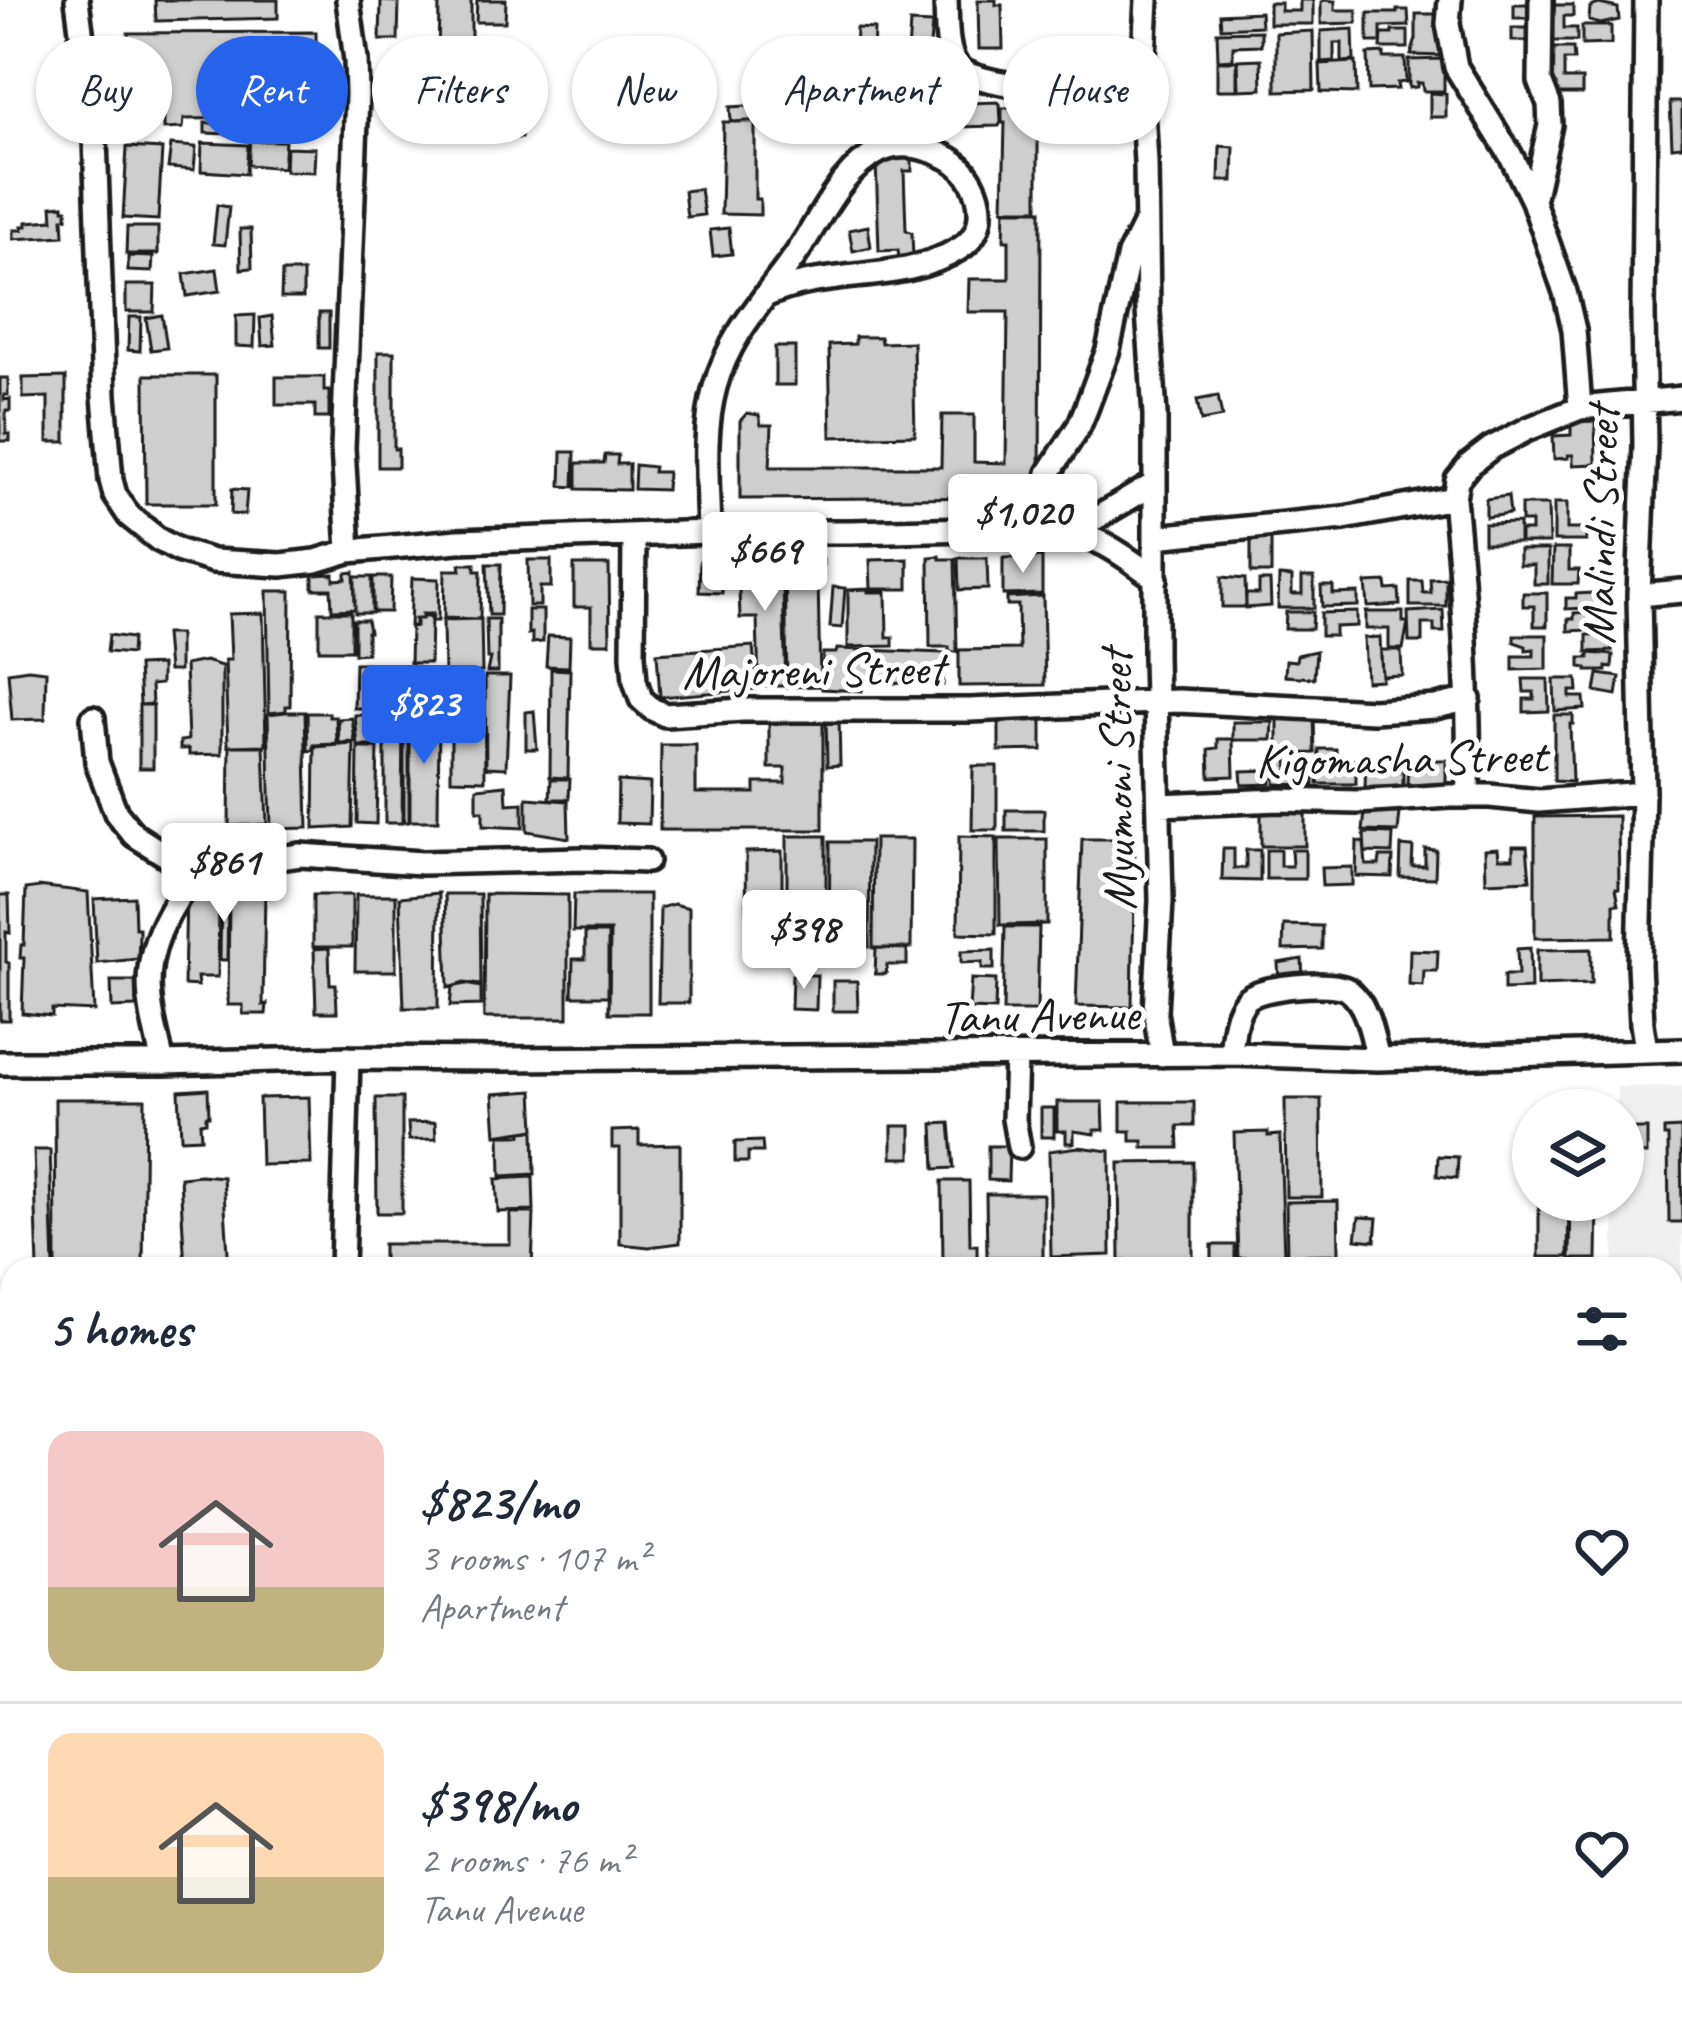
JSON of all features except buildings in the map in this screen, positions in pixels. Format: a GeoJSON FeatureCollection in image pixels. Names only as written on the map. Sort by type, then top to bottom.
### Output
{"type":"FeatureCollection","features":[{"type":"Feature","properties":{"kind":"street"},"geometry":{"type":"LineString","coordinates":[[77,0],[94,138],[111,480],[129,516],[159,540],[213,561],[298,565],[349,551],[458,541],[1040,527],[1076,530],[1156,579]]}},
{"type":"Feature","properties":{"kind":"street"},"geometry":{"type":"LineString","coordinates":[[348,0],[357,95],[343,448],[349,551]]}},
{"type":"Feature","properties":{"kind":"street"},"geometry":{"type":"LineString","coordinates":[[946,0],[954,61],[976,78],[1003,83]]}},
{"type":"Feature","properties":{"kind":"street","name":"Myumoni Street"},"geometry":{"type":"LineString","coordinates":[[1145,36],[1147,0]]}},
{"type":"Feature","properties":{"kind":"street"},"geometry":{"type":"LineString","coordinates":[[1450,0],[1450,41],[1456,67],[1516,164],[1571,315],[1580,408]]}},
{"type":"Feature","properties":{"kind":"street"},"geometry":{"type":"LineString","coordinates":[[1533,201],[1550,124],[1540,81],[1541,0]]}},
{"type":"Feature","properties":{"kind":"street","name":"Malindi Street"},"geometry":{"type":"LineString","coordinates":[[1646,0],[1639,965],[1646,1050]]}},
{"type":"Feature","properties":{"kind":"street","name":"Myumoni Street"},"geometry":{"type":"LineString","coordinates":[[1144,144],[1160,805],[1155,1012],[1162,1055]]}},
{"type":"Feature","properties":{"kind":"street"},"geometry":{"type":"LineString","coordinates":[[709,532],[706,430],[716,382],[733,339],[848,175],[878,152],[902,145],[921,146],[961,165],[969,176],[981,217],[960,249],[916,266],[796,284],[766,296]]}},
{"type":"Feature","properties":{"kind":"street"},"geometry":{"type":"LineString","coordinates":[[1040,527],[1049,473],[1086,409],[1108,350],[1129,255],[1147,219]]}},
{"type":"Feature","properties":{"kind":"street"},"geometry":{"type":"LineString","coordinates":[[1468,796],[1465,610],[1454,498],[1461,474],[1480,455],[1580,408],[1682,398]]}},
{"type":"Feature","properties":{"kind":"street"},"geometry":{"type":"LineString","coordinates":[[1076,530],[1154,484]]}},
{"type":"Feature","properties":{"kind":"street"},"geometry":{"type":"LineString","coordinates":[[1156,537],[1344,518],[1454,498]]}},
{"type":"Feature","properties":{"kind":"street","name":"Majoreni Street"},"geometry":{"type":"LineString","coordinates":[[634,536],[635,681],[641,699],[658,713],[970,710],[1156,702]]}},
{"type":"Feature","properties":{"kind":"street"},"geometry":{"type":"LineString","coordinates":[[1640,595],[1682,591]]}},
{"type":"Feature","properties":{"kind":"street"},"geometry":{"type":"LineString","coordinates":[[1156,702],[1345,712],[1424,708],[1469,699]]}},
{"type":"Feature","properties":{"kind":"street"},"geometry":{"type":"LineString","coordinates":[[93,718],[97,762],[116,813],[134,836],[170,858],[189,881]]}},
{"type":"Feature","properties":{"kind":"street","name":"Kigomasha Street"},"geometry":{"type":"LineString","coordinates":[[1160,805],[1468,796],[1539,801],[1643,793]]}},
{"type":"Feature","properties":{"kind":"street"},"geometry":{"type":"LineString","coordinates":[[163,1063],[151,997],[151,955],[158,932],[189,881],[207,869],[299,855],[422,863],[647,861]]}},
{"type":"Feature","properties":{"kind":"street"},"geometry":{"type":"LineString","coordinates":[[1231,1054],[1240,1010],[1252,994],[1336,986],[1348,990],[1363,1010],[1378,1059]]}},
{"type":"Feature","properties":{"kind":"street","name":"Tanu Avenue"},"geometry":{"type":"LineString","coordinates":[[0,1064],[1231,1054],[1378,1059],[1682,1049]]}},
{"type":"Feature","properties":{"kind":"street"},"geometry":{"type":"LineString","coordinates":[[1016,1057],[1014,1120],[1019,1147]]}},
{"type":"Feature","properties":{"kind":"street"},"geometry":{"type":"LineString","coordinates":[[342,1257],[348,1058]]}},
{"type":"Feature","properties":{"kind":"shaded area"},"geometry":{"type":"Polygon","coordinates":[[[1682,1086],[1682,1257],[1614,1257],[1614,1221],[1644,1221],[1644,1089],[1617,1089],[1682,1086]]]}}]}
